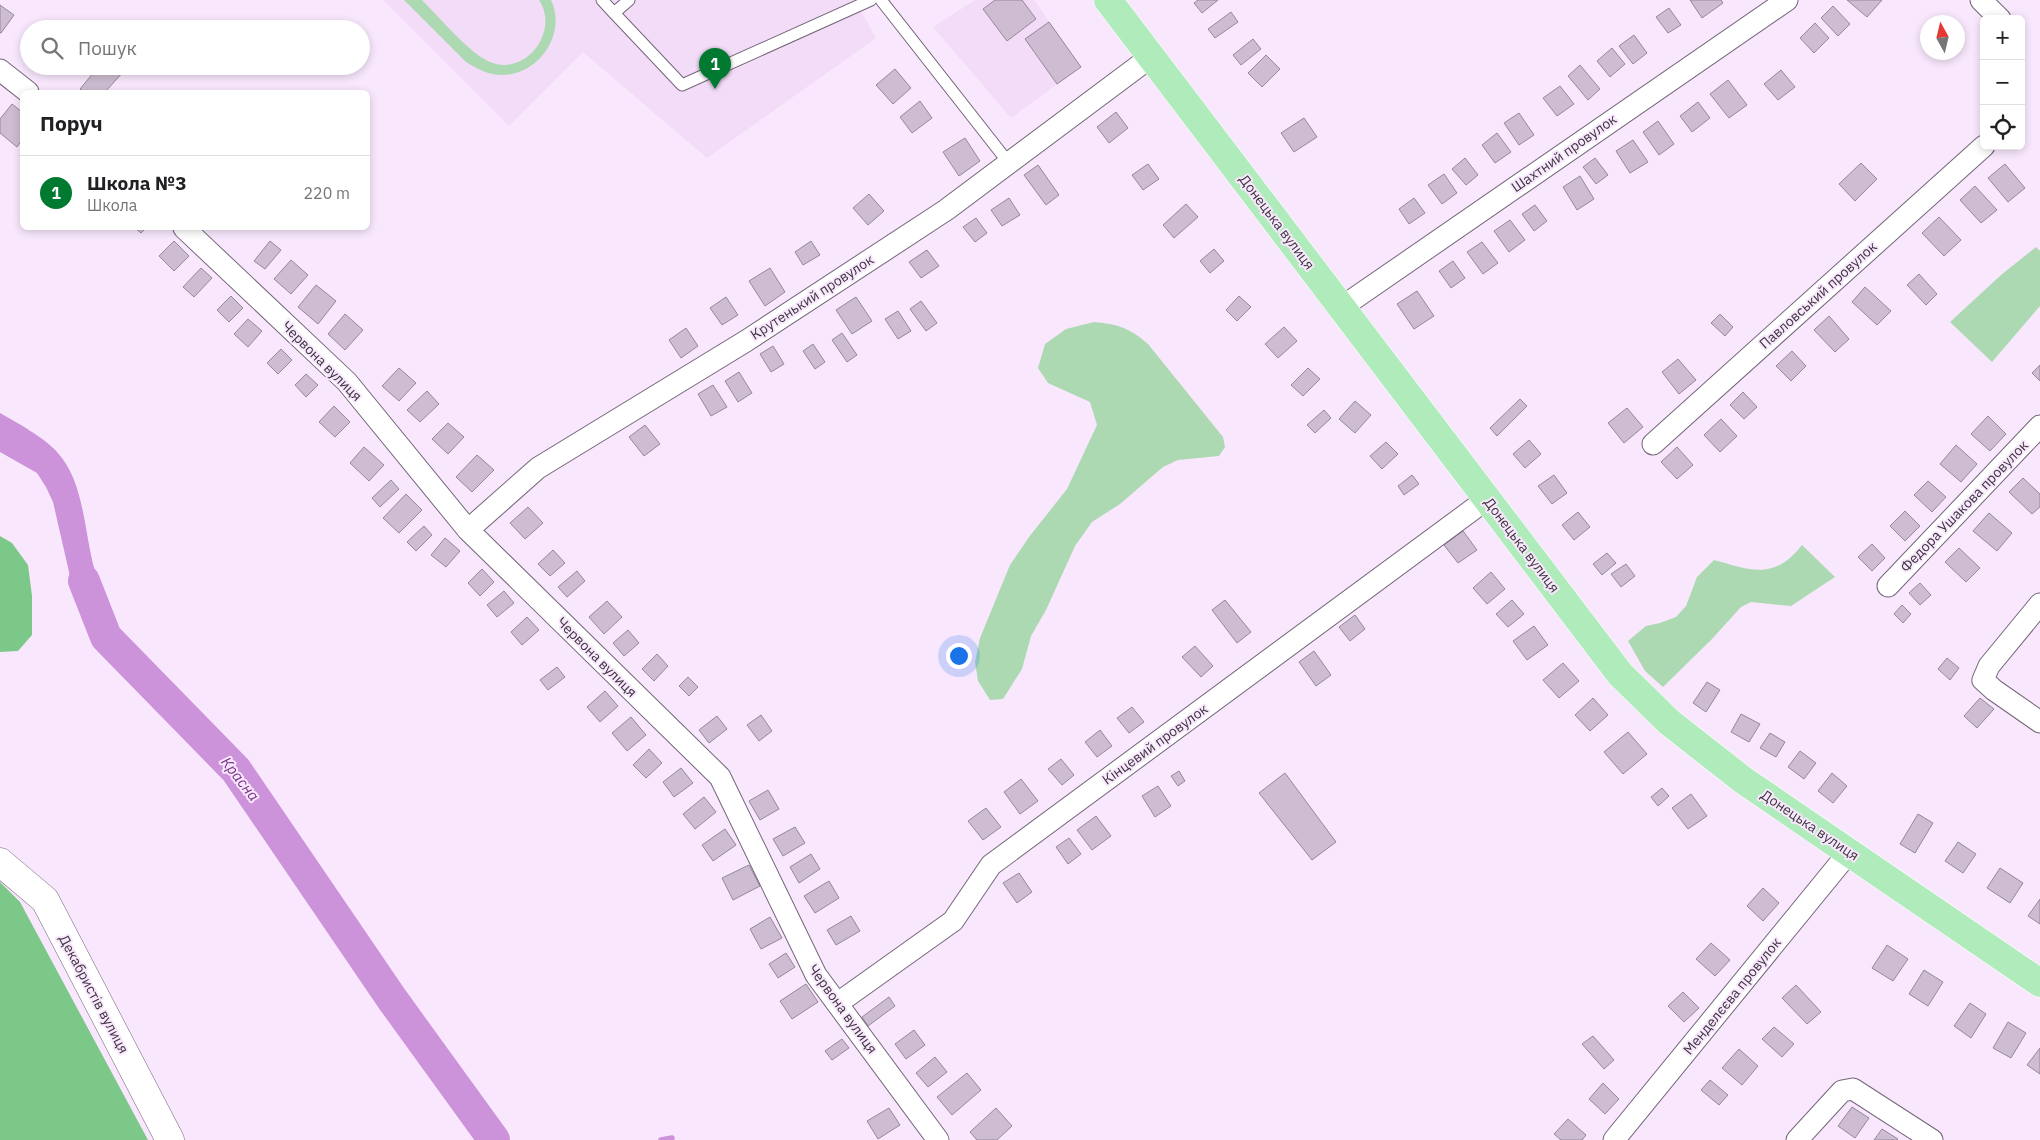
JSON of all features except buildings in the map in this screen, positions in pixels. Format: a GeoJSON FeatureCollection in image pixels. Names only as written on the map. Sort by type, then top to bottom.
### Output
{"type":"FeatureCollection","features":[{"type":"Feature","properties":{"kind":"main road","name":"Донецька вулиця"},"geometry":{"type":"LineString","coordinates":[[1108,0],[1620,674],[1662,715],[1743,780],[2040,983]]}},
{"type":"Feature","properties":{"kind":"street","name":"Шахтний провулок"},"geometry":{"type":"LineString","coordinates":[[1342,307],[1787,0]]}},
{"type":"Feature","properties":{"kind":"street"},"geometry":{"type":"LineString","coordinates":[[1981,0],[1996,15]]}},
{"type":"Feature","properties":{"kind":"street","name":"Крутенький провулок"},"geometry":{"type":"LineString","coordinates":[[468,530],[538,468],[746,341],[946,210],[1152,56]]}},
{"type":"Feature","properties":{"kind":"street"},"geometry":{"type":"LineString","coordinates":[[0,70],[25,90]]}},
{"type":"Feature","properties":{"kind":"street","name":"Павловський провулок"},"geometry":{"type":"LineString","coordinates":[[1653,444],[1980,150]]}},
{"type":"Feature","properties":{"kind":"street","name":"Червона вулиця"},"geometry":{"type":"LineString","coordinates":[[186,230],[347,382],[468,530],[720,778],[816,975],[938,1140]]}},
{"type":"Feature","properties":{"kind":"street","name":"Федора Ушакова провулок"},"geometry":{"type":"LineString","coordinates":[[1888,586],[2040,426]]}},
{"type":"Feature","properties":{"kind":"street","name":"Кінцевий провулок"},"geometry":{"type":"LineString","coordinates":[[838,1003],[953,921],[991,865],[1487,499]]}},
{"type":"Feature","properties":{"kind":"street"},"geometry":{"type":"LineString","coordinates":[[2040,604],[1989,666],[1983,680],[1994,690],[2040,722]]}},
{"type":"Feature","properties":{"kind":"street","name":"Менделєєва провулок"},"geometry":{"type":"LineString","coordinates":[[1614,1140],[1850,852]]}},
{"type":"Feature","properties":{"kind":"street","name":"Декабристів вулиця"},"geometry":{"type":"LineString","coordinates":[[0,862],[45,900],[170,1140]]}},
{"type":"Feature","properties":{"kind":"street"},"geometry":{"type":"LineString","coordinates":[[1797,1140],[1842,1090],[1854,1089],[1932,1140]]}},
{"type":"Feature","properties":{"kind":"lane"},"geometry":{"type":"LineString","coordinates":[[602,0],[682,85],[870,0]]}},
{"type":"Feature","properties":{"kind":"lane"},"geometry":{"type":"LineString","coordinates":[[614,14],[629,0]]}},
{"type":"Feature","properties":{"kind":"lane"},"geometry":{"type":"LineString","coordinates":[[881,0],[1008,162]]}},
{"type":"Feature","properties":{"kind":"shaded area"},"geometry":{"type":"Polygon","coordinates":[[[383,0],[855,0],[876,38],[707,158],[583,52],[509,126],[383,0]]]}},
{"type":"Feature","properties":{"kind":"shaded area"},"geometry":{"type":"Polygon","coordinates":[[[975,0],[1034,0],[1081,67],[1011,118],[933,27],[975,0]]]}},
{"type":"Feature","properties":{"kind":"shaded area"},"geometry":{"type":"Polygon","coordinates":[[[0,413],[52,447],[66,464],[73,478],[82,509],[95,571],[111,618],[89,629],[75,598],[53,502],[37,473],[0,452],[0,413]]]}},
{"type":"Feature","properties":{"kind":"green space"},"geometry":{"type":"Polygon","coordinates":[[[404,0],[422,0],[473,51],[490,62],[503,65],[516,63],[527,57],[536,48],[542,37],[545,25],[544,12],[539,0],[551,0],[555,13],[555,26],[552,39],[546,50],[528,68],[515,73],[492,74],[466,62],[404,0]]]}},
{"type":"Feature","properties":{"kind":"green space"},"geometry":{"type":"Polygon","coordinates":[[[2036,247],[2040,251],[2040,306],[1992,362],[1950,322],[2001,275],[2036,247]]]}},
{"type":"Feature","properties":{"kind":"green space"},"geometry":{"type":"Polygon","coordinates":[[[1094,322],[1123,328],[1148,344],[1223,437],[1225,447],[1219,456],[1178,460],[1163,467],[1120,504],[1092,522],[1075,546],[1046,610],[1031,636],[1022,669],[1003,699],[990,700],[978,681],[975,662],[980,638],[1010,565],[1029,537],[1067,489],[1097,425],[1090,402],[1048,383],[1038,368],[1045,344],[1066,329],[1094,322]]]}},
{"type":"Feature","properties":{"kind":"green space"},"geometry":{"type":"Polygon","coordinates":[[[0,536],[12,543],[28,565],[32,596],[32,635],[18,651],[0,652],[0,536]]]}},
{"type":"Feature","properties":{"kind":"green space"},"geometry":{"type":"Polygon","coordinates":[[[1802,545],[1835,577],[1791,606],[1751,602],[1741,607],[1712,639],[1663,687],[1645,671],[1628,641],[1646,626],[1676,617],[1686,606],[1697,577],[1714,560],[1739,567],[1761,570],[1782,564],[1802,545]]]}},
{"type":"Feature","properties":{"kind":"green space"},"geometry":{"type":"Polygon","coordinates":[[[0,882],[20,902],[148,1140],[0,1140],[0,882]]]}},
{"type":"Feature","properties":{"kind":"waterway","name":"Красна"},"geometry":{"type":"LineString","coordinates":[[84,581],[106,637],[236,770],[392,999],[494,1140]]}},
{"type":"Feature","properties":{"kind":"waterway"},"geometry":{"type":"LineString","coordinates":[[661,1140],[672,1138]]}},
{"type":"Feature","properties":{"kind":"place","name":"Школа №3"},"geometry":{"type":"Point","coordinates":[715,89]}}]}
